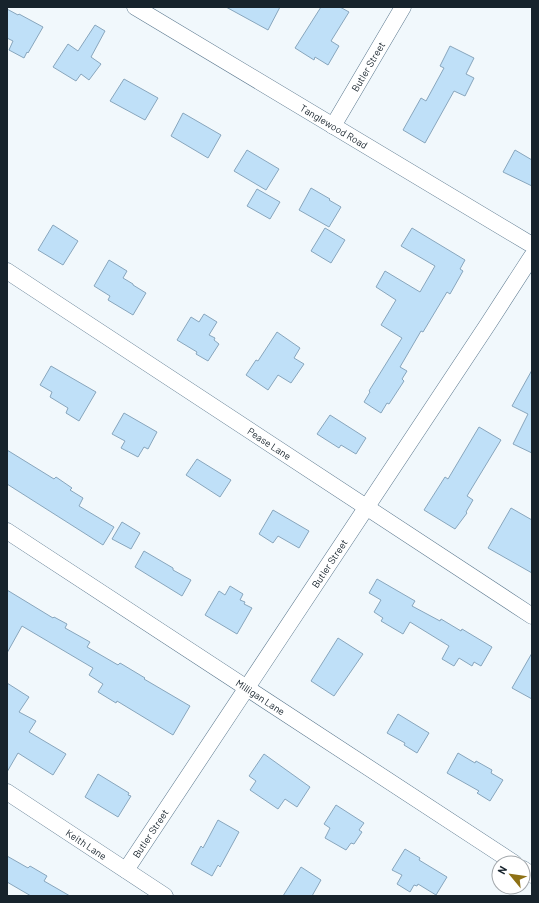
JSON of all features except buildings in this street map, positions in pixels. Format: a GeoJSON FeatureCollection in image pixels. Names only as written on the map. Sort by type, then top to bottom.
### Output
{"type":"FeatureCollection","features":[{"type":"Feature","properties":{"kind":"street","name":"Tanglewood Road"},"geometry":{"type":"LineString","coordinates":[[135,7],[532,245]]}},
{"type":"Feature","properties":{"kind":"street","name":"Butler Street"},"geometry":{"type":"LineString","coordinates":[[333,126],[403,7]]}},
{"type":"Feature","properties":{"kind":"street","name":"Butler Street"},"geometry":{"type":"LineString","coordinates":[[126,870],[532,256]]}},
{"type":"Feature","properties":{"kind":"street","name":"Pease Lane"},"geometry":{"type":"LineString","coordinates":[[7,271],[367,506],[532,616]]}},
{"type":"Feature","properties":{"kind":"street","name":"Milligan Lane"},"geometry":{"type":"LineString","coordinates":[[7,531],[502,855]]}},
{"type":"Feature","properties":{"kind":"street","name":"Keith Lane"},"geometry":{"type":"LineString","coordinates":[[7,792],[165,896]]}}]}
